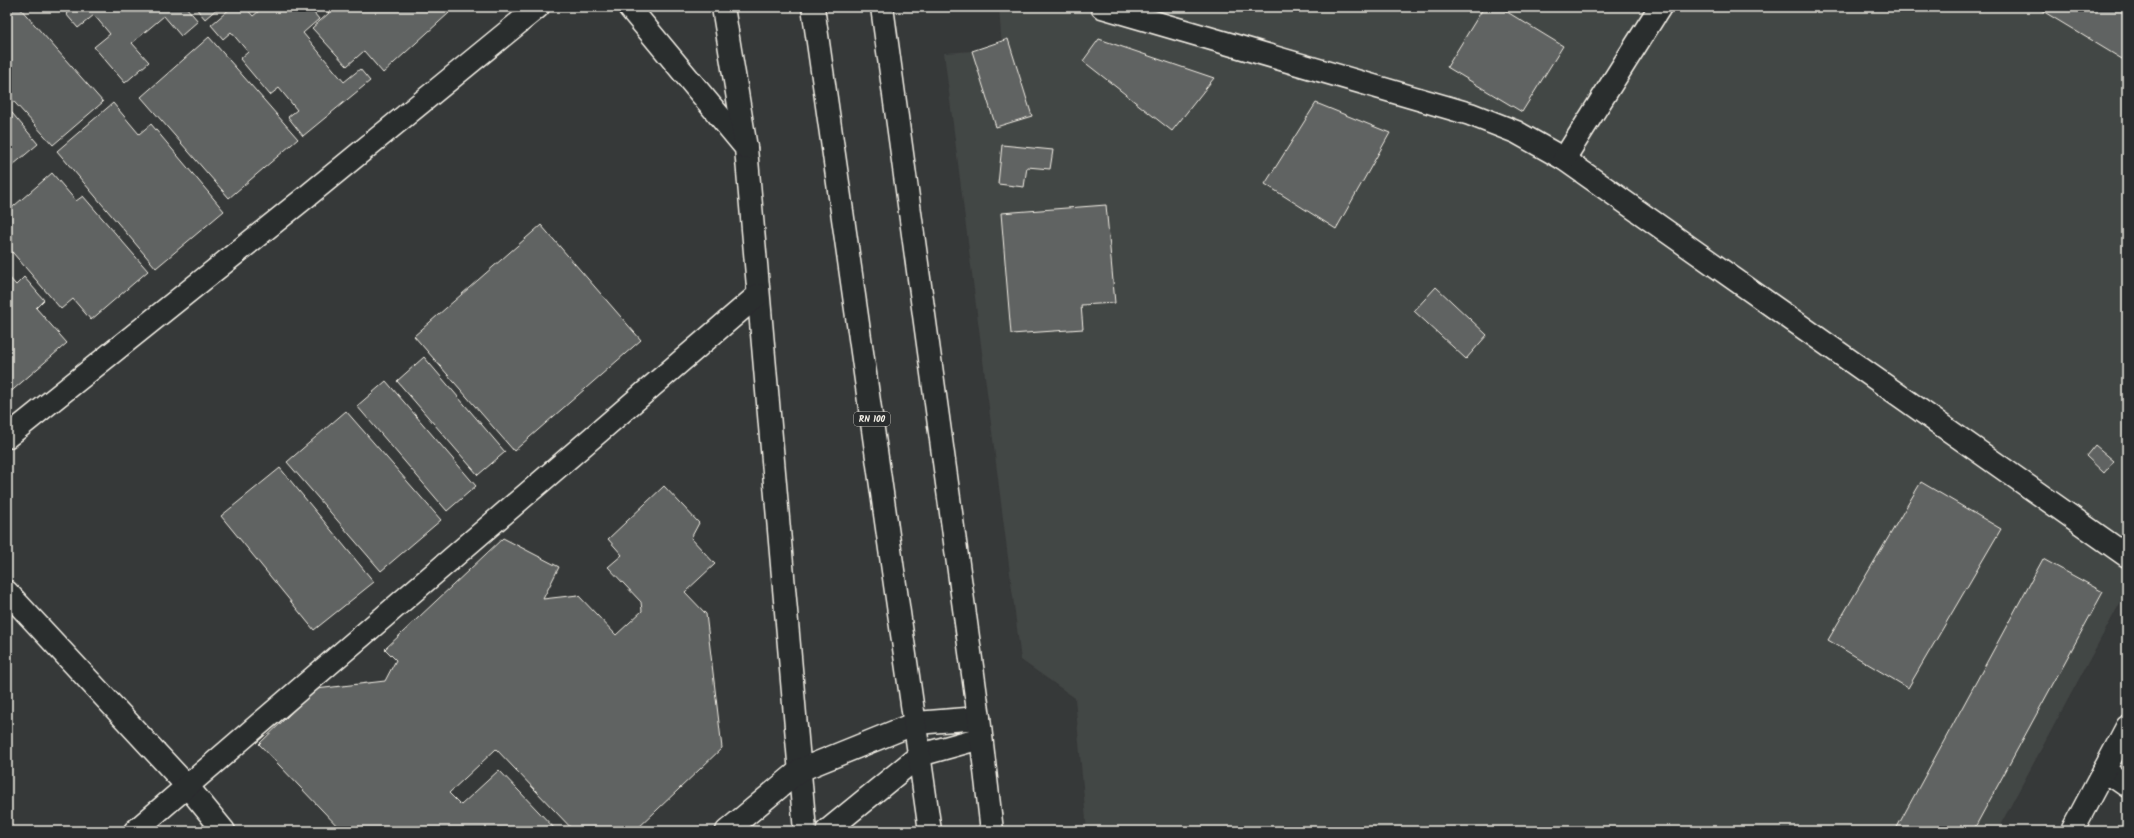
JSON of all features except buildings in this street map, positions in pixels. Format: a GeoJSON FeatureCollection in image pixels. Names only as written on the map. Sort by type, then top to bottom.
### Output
{"type":"FeatureCollection","features":[{"type":"Feature","properties":{"kind":"main road"},"geometry":{"type":"LineString","coordinates":[[7,437],[306,197],[538,7]]}},
{"type":"Feature","properties":{"kind":"main road"},"geometry":{"type":"LineString","coordinates":[[629,7],[746,148]]}},
{"type":"Feature","properties":{"kind":"main road"},"geometry":{"type":"LineString","coordinates":[[723,7],[746,148],[805,831]]}},
{"type":"Feature","properties":{"kind":"main road","name":"RN 100"},"geometry":{"type":"LineString","coordinates":[[813,7],[916,723],[930,831]]}},
{"type":"Feature","properties":{"kind":"main road"},"geometry":{"type":"LineString","coordinates":[[882,7],[980,728],[992,831]]}},
{"type":"Feature","properties":{"kind":"main road"},"geometry":{"type":"LineString","coordinates":[[1102,7],[1470,114],[1516,132],[1564,158],[2127,556]]}},
{"type":"Feature","properties":{"kind":"main road"},"geometry":{"type":"LineString","coordinates":[[1564,158],[1660,7]]}},
{"type":"Feature","properties":{"kind":"main road"},"geometry":{"type":"LineString","coordinates":[[136,831],[758,295]]}},
{"type":"Feature","properties":{"kind":"main road"},"geometry":{"type":"LineString","coordinates":[[7,592],[188,787],[224,831]]}},
{"type":"Feature","properties":{"kind":"main road"},"geometry":{"type":"LineString","coordinates":[[727,831],[800,770],[916,723],[980,728]]}},
{"type":"Feature","properties":{"kind":"main road"},"geometry":{"type":"LineString","coordinates":[[2072,831],[2127,726]]}},
{"type":"Feature","properties":{"kind":"main road"},"geometry":{"type":"LineString","coordinates":[[827,831],[920,755],[980,728]]}},
{"type":"Feature","properties":{"kind":"main road"},"geometry":{"type":"LineString","coordinates":[[2104,770],[2127,786]]}},
{"type":"Feature","properties":{"kind":"shaded area"},"geometry":{"type":"Polygon","coordinates":[[[999,7],[2127,7],[2127,590],[1997,831],[1087,831],[1075,698],[1021,660],[944,53],[1002,49],[999,7]]]}}]}
